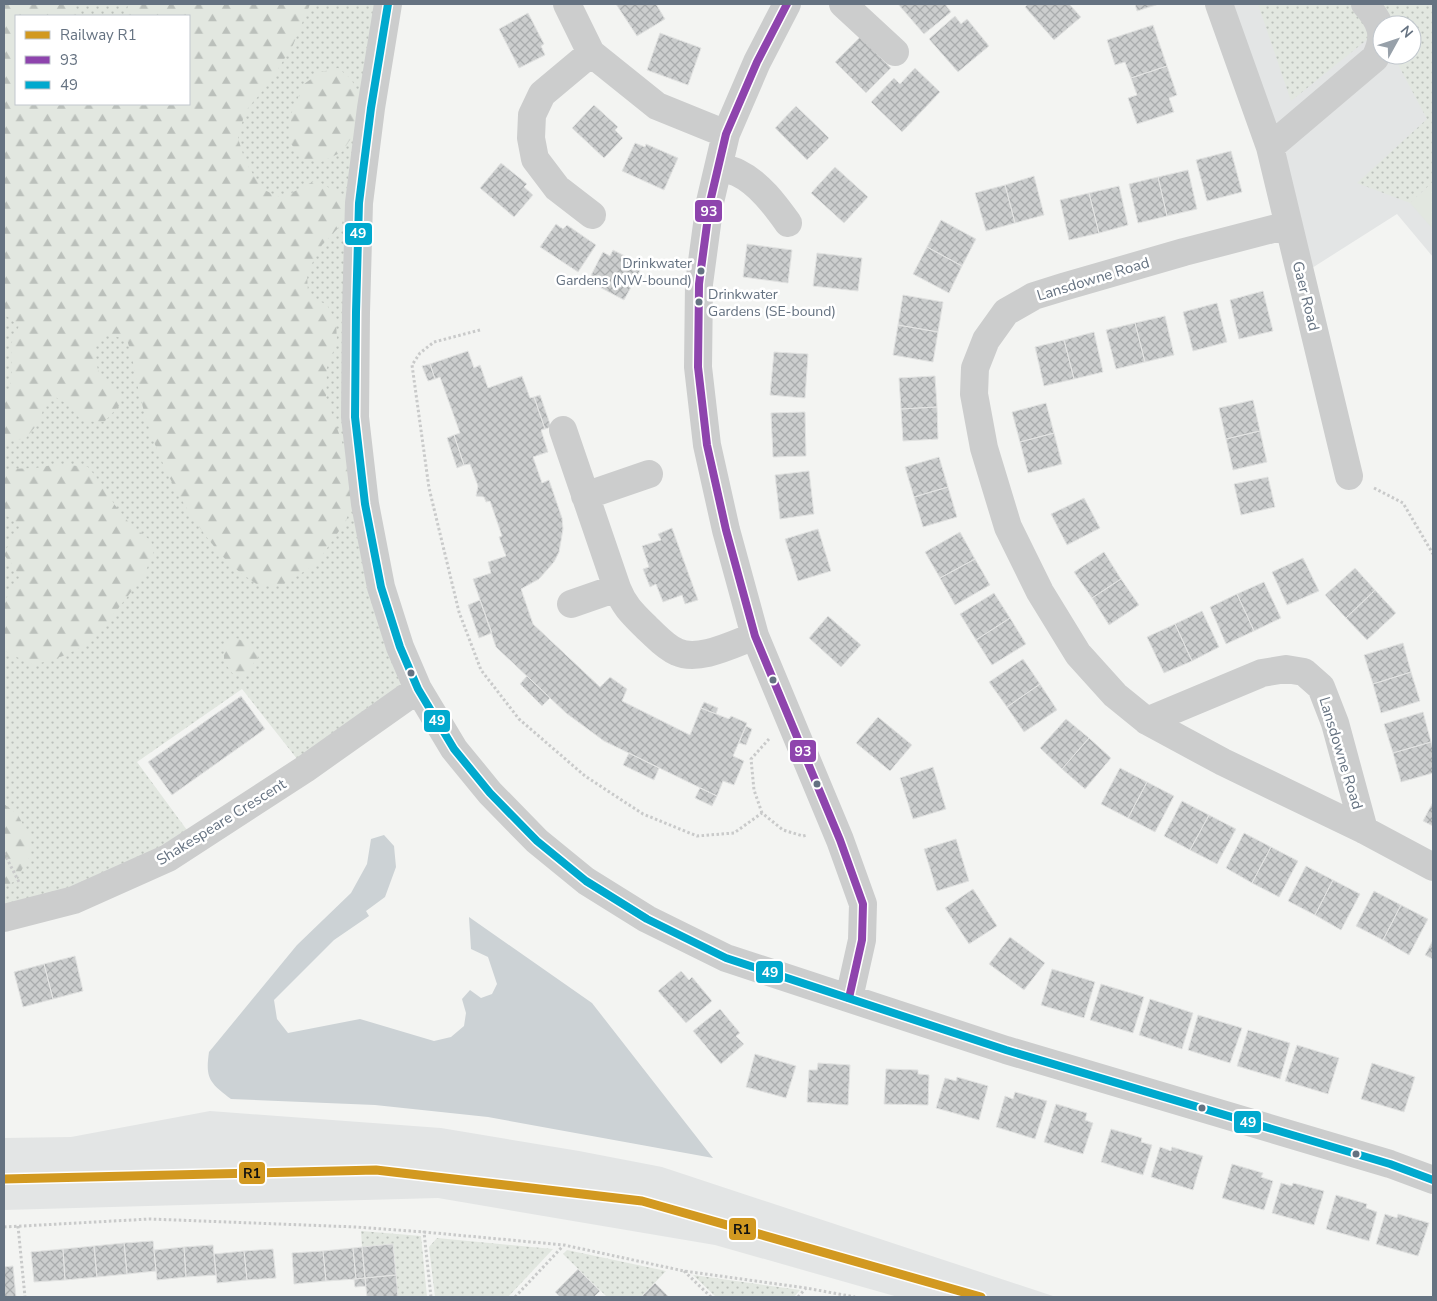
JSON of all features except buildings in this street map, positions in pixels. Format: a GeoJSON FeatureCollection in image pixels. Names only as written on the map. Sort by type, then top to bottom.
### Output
{"type":"FeatureCollection","features":[{"type":"Feature","properties":{"kind":"street"},"geometry":{"type":"LineString","coordinates":[[388,4],[371,108],[359,203],[355,417],[365,504],[381,587],[400,647],[418,688],[454,749],[490,793],[537,841],[586,881],[646,919],[726,958],[1006,1050],[1381,1161],[1433,1180]]}},
{"type":"Feature","properties":{"kind":"street"},"geometry":{"type":"LineString","coordinates":[[567,4],[591,53],[657,106],[726,134]]}},
{"type":"Feature","properties":{"kind":"street"},"geometry":{"type":"LineString","coordinates":[[786,4],[757,62],[726,134],[710,202],[699,284],[698,367],[707,445],[726,530],[755,636],[835,828],[862,904],[862,940],[849,998]]}},
{"type":"Feature","properties":{"kind":"street"},"geometry":{"type":"LineString","coordinates":[[842,4],[895,52]]}},
{"type":"Feature","properties":{"kind":"street","name":"Gaer Road"},"geometry":{"type":"LineString","coordinates":[[1219,4],[1270,147],[1349,476]]}},
{"type":"Feature","properties":{"kind":"street"},"geometry":{"type":"LineString","coordinates":[[1270,147],[1375,58],[1382,46],[1382,29],[1375,15],[1365,4]]}},
{"type":"Feature","properties":{"kind":"street"},"geometry":{"type":"LineString","coordinates":[[591,53],[542,94],[532,115],[531,138],[535,159],[557,188],[592,215]]}},
{"type":"Feature","properties":{"kind":"street"},"geometry":{"type":"LineString","coordinates":[[719,166],[738,173],[750,181],[765,195],[788,223]]}},
{"type":"Feature","properties":{"kind":"street","name":"Lansdowne Road"},"geometry":{"type":"LineString","coordinates":[[1288,225],[1184,252],[1034,296],[1006,312],[986,340],[976,368],[974,394],[984,448],[1008,527],[1040,592],[1078,654],[1115,695],[1147,721],[1223,762],[1364,830],[1433,867]]}},
{"type":"Feature","properties":{"kind":"street"},"geometry":{"type":"LineString","coordinates":[[563,430],[617,588],[622,601],[629,610],[666,646],[677,653],[690,656],[702,655],[755,636]]}},
{"type":"Feature","properties":{"kind":"street"},"geometry":{"type":"LineString","coordinates":[[585,496],[649,474]]}},
{"type":"Feature","properties":{"kind":"street"},"geometry":{"type":"LineString","coordinates":[[571,604],[617,588]]}},
{"type":"Feature","properties":{"kind":"street","name":"Lansdowne Road"},"geometry":{"type":"LineString","coordinates":[[1147,721],[1262,673],[1286,669],[1304,672],[1321,687],[1335,723],[1364,830]]}},
{"type":"Feature","properties":{"kind":"street","name":"Shakespeare Crescent"},"geometry":{"type":"LineString","coordinates":[[4,918],[74,900],[168,858],[312,764],[418,688]]}},
{"type":"Feature","properties":{"kind":"path"},"geometry":{"type":"LineString","coordinates":[[480,330],[434,342],[420,353],[412,365],[429,488],[459,612],[481,670],[519,719],[585,776],[643,814],[697,836],[734,833],[762,813]]}},
{"type":"Feature","properties":{"kind":"path"},"geometry":{"type":"LineString","coordinates":[[1349,476],[1403,503],[1433,554]]}},
{"type":"Feature","properties":{"kind":"path"},"geometry":{"type":"LineString","coordinates":[[789,717],[751,759],[754,790],[762,813],[782,830],[803,836],[835,828]]}},
{"type":"Feature","properties":{"kind":"path"},"geometry":{"type":"LineString","coordinates":[[4,854],[35,910]]}},
{"type":"Feature","properties":{"kind":"path"},"geometry":{"type":"LineString","coordinates":[[4,1227],[150,1219],[424,1232],[564,1245],[684,1270],[855,1297]]}},
{"type":"Feature","properties":{"kind":"path"},"geometry":{"type":"LineString","coordinates":[[18,1226],[25,1297]]}},
{"type":"Feature","properties":{"kind":"path"},"geometry":{"type":"LineString","coordinates":[[424,1232],[431,1297]]}},
{"type":"Feature","properties":{"kind":"path"},"geometry":{"type":"LineString","coordinates":[[514,1297],[564,1245]]}},
{"type":"Feature","properties":{"kind":"path"},"geometry":{"type":"LineString","coordinates":[[684,1270],[712,1297]]}},
{"type":"Feature","properties":{"kind":"path"},"geometry":{"type":"LineString","coordinates":[[798,1297],[806,1288]]}},
{"type":"Feature","properties":{"kind":"shaded area"},"geometry":{"type":"Polygon","coordinates":[[[1219,4],[1433,4],[1433,257],[1397,214],[1301,275],[1219,4]]]}},
{"type":"Feature","properties":{"kind":"shaded area"},"geometry":{"type":"Polygon","coordinates":[[[384,835],[394,846],[396,867],[385,897],[366,911],[369,916],[334,940],[274,1000],[277,1019],[288,1033],[360,1019],[434,1041],[451,1037],[464,1026],[466,1013],[462,999],[470,990],[481,998],[492,994],[497,984],[488,957],[471,949],[469,917],[592,1003],[713,1158],[488,1117],[375,1105],[231,1099],[218,1089],[209,1075],[209,1052],[297,945],[351,893],[367,864],[371,839],[384,835]]]}},
{"type":"Feature","properties":{"kind":"shaded area"},"geometry":{"type":"Polygon","coordinates":[[[210,1111],[441,1128],[662,1167],[1056,1297],[898,1297],[715,1245],[438,1198],[4,1210],[4,1138],[71,1137],[210,1111]]]}},
{"type":"Feature","properties":{"kind":"green space"},"geometry":{"type":"Polygon","coordinates":[[[4,4],[388,4],[355,417],[418,689],[305,769],[242,689],[137,762],[195,841],[4,918],[4,4]]]}},
{"type":"Feature","properties":{"kind":"green space"},"geometry":{"type":"Polygon","coordinates":[[[4,4],[75,4],[79,15],[15,15],[15,105],[190,105],[190,15],[124,15],[129,4],[310,4],[293,45],[270,82],[245,112],[238,138],[245,161],[262,189],[282,198],[316,180],[336,192],[346,204],[342,224],[322,245],[307,273],[308,295],[327,305],[336,321],[337,342],[327,367],[326,397],[348,459],[353,497],[346,521],[316,564],[284,584],[259,586],[226,560],[211,543],[184,505],[163,463],[146,418],[127,340],[108,334],[96,342],[97,367],[107,383],[121,396],[119,406],[104,422],[82,421],[67,404],[55,397],[44,406],[40,421],[26,438],[11,441],[4,440],[4,398],[9,394],[12,371],[11,344],[19,326],[4,314],[4,4]]]}},
{"type":"Feature","properties":{"kind":"green space"},"geometry":{"type":"Polygon","coordinates":[[[1258,4],[1428,4],[1433,9],[1433,182],[1410,203],[1357,183],[1427,119],[1398,65],[1422,65],[1422,15],[1372,15],[1372,36],[1291,101],[1258,4]]]}},
{"type":"Feature","properties":{"kind":"green space"},"geometry":{"type":"Polygon","coordinates":[[[338,68],[351,79],[363,101],[357,129],[342,152],[321,162],[304,159],[291,144],[291,114],[304,84],[321,72],[338,68]]]}},
{"type":"Feature","properties":{"kind":"green space"},"geometry":{"type":"Polygon","coordinates":[[[1433,182],[1433,229],[1410,203],[1433,182]]]}},
{"type":"Feature","properties":{"kind":"green space"},"geometry":{"type":"Polygon","coordinates":[[[58,464],[88,467],[130,524],[151,541],[154,551],[145,573],[90,643],[63,656],[34,665],[8,653],[4,648],[4,601],[20,579],[14,566],[4,555],[4,552],[22,526],[4,514],[4,475],[9,469],[36,468],[58,464]]]}},
{"type":"Feature","properties":{"kind":"green space"},"geometry":{"type":"Polygon","coordinates":[[[236,638],[248,643],[258,657],[245,675],[233,674],[224,662],[224,645],[236,638]]]}},
{"type":"Feature","properties":{"kind":"green space"},"geometry":{"type":"Polygon","coordinates":[[[4,804],[18,815],[29,836],[29,858],[15,881],[4,887],[4,804]]]}},
{"type":"Feature","properties":{"kind":"green space"},"geometry":{"type":"Polygon","coordinates":[[[361,1231],[421,1236],[427,1297],[398,1297],[393,1244],[362,1247],[361,1231]]]}},
{"type":"Feature","properties":{"kind":"green space"},"geometry":{"type":"Polygon","coordinates":[[[437,1238],[553,1249],[508,1297],[435,1297],[429,1247],[437,1238]]]}},
{"type":"Feature","properties":{"kind":"green space"},"geometry":{"type":"Polygon","coordinates":[[[567,1250],[666,1271],[641,1297],[607,1297],[563,1254],[567,1250]]]}},
{"type":"Feature","properties":{"kind":"green space"},"geometry":{"type":"Polygon","coordinates":[[[693,1275],[800,1290],[794,1297],[716,1297],[693,1275]]]}},
{"type":"Feature","properties":{"kind":"rail line","name":"R1"},"geometry":{"type":"LineString","coordinates":[[4,1179],[376,1170],[642,1201],[981,1297]]}},
{"type":"Feature","properties":{"kind":"transit line","name":"49"},"geometry":{"type":"LineString","coordinates":[[388,4],[371,108],[359,203],[355,417],[365,504],[381,587],[400,647],[418,689],[454,749],[490,793],[537,841],[586,881],[647,919],[726,958],[1006,1050],[1390,1164],[1433,1180]]}},
{"type":"Feature","properties":{"kind":"transit line","name":"93"},"geometry":{"type":"LineString","coordinates":[[787,4],[757,62],[726,134],[710,202],[699,284],[698,367],[707,445],[726,530],[755,636],[840,840],[863,904],[862,940],[849,998]]}},
{"type":"Feature","properties":{"kind":"place","name":"Drinkwater Gardens (NW-bound)"},"geometry":{"type":"Point","coordinates":[701,271]}},
{"type":"Feature","properties":{"kind":"place","name":"Drinkwater Gardens (SE-bound)"},"geometry":{"type":"Point","coordinates":[699,302]}}]}
